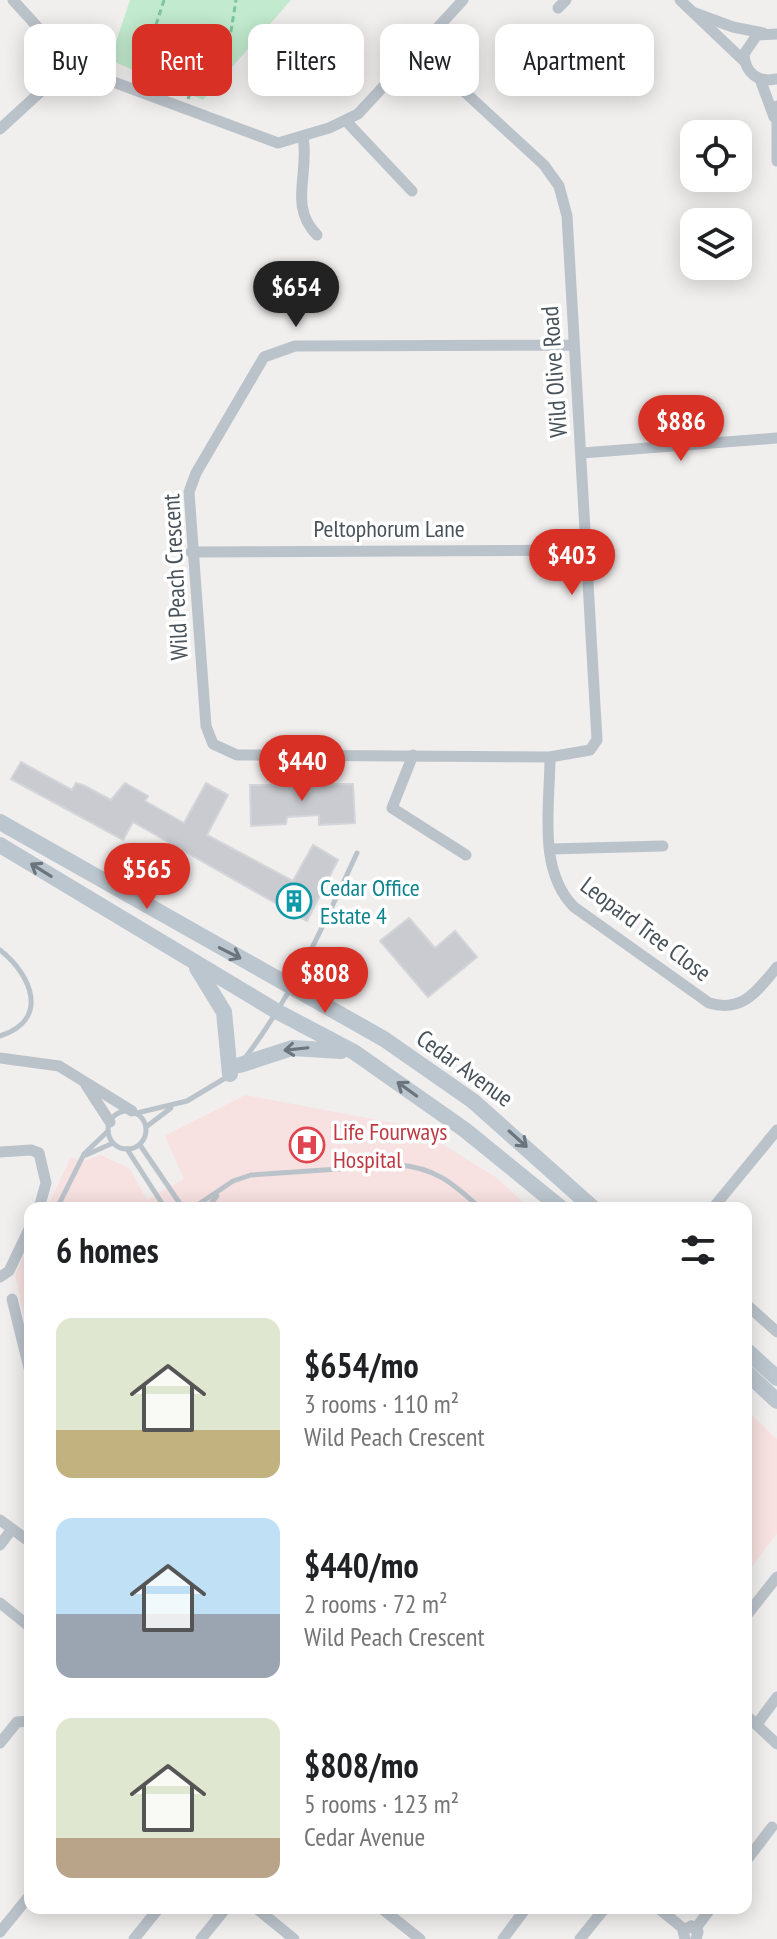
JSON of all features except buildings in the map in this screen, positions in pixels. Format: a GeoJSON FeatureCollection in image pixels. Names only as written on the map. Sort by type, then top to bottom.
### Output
{"type":"FeatureCollection","features":[{"type":"Feature","properties":{"kind":"main road","name":"Cedar Avenue"},"geometry":{"type":"LineString","coordinates":[[0,822],[199,937],[293,984],[384,1039],[473,1101],[586,1202]]}},
{"type":"Feature","properties":{"kind":"main road"},"geometry":{"type":"LineString","coordinates":[[0,845],[278,1012],[354,1052],[465,1130],[554,1202]]}},
{"type":"Feature","properties":{"kind":"main road"},"geometry":{"type":"LineString","coordinates":[[192,961],[224,1012],[235,1069],[292,1048],[354,1052]]}},
{"type":"Feature","properties":{"kind":"main road"},"geometry":{"type":"LineString","coordinates":[[752,1355],[777,1378]]}},
{"type":"Feature","properties":{"kind":"main road"},"geometry":{"type":"LineString","coordinates":[[752,1378],[777,1401]]}},
{"type":"Feature","properties":{"kind":"street"},"geometry":{"type":"LineString","coordinates":[[13,0],[34,24]]}},
{"type":"Feature","properties":{"kind":"street"},"geometry":{"type":"LineString","coordinates":[[441,24],[463,0]]}},
{"type":"Feature","properties":{"kind":"street"},"geometry":{"type":"LineString","coordinates":[[680,0],[744,61],[749,72],[760,79],[776,112],[777,161]]}},
{"type":"Feature","properties":{"kind":"street"},"geometry":{"type":"LineString","coordinates":[[694,13],[726,25],[771,32]]}},
{"type":"Feature","properties":{"kind":"street"},"geometry":{"type":"LineString","coordinates":[[744,61],[746,46],[771,32]]}},
{"type":"Feature","properties":{"kind":"street"},"geometry":{"type":"LineString","coordinates":[[760,79],[777,79]]}},
{"type":"Feature","properties":{"kind":"street"},"geometry":{"type":"LineString","coordinates":[[116,84],[270,141],[287,142],[346,121],[380,91]]}},
{"type":"Feature","properties":{"kind":"street"},"geometry":{"type":"LineString","coordinates":[[0,129],[36,96]]}},
{"type":"Feature","properties":{"kind":"street","name":"Wild Olive Road"},"geometry":{"type":"LineString","coordinates":[[469,96],[544,165],[559,186],[567,216],[598,732],[590,750]]}},
{"type":"Feature","properties":{"kind":"street"},"geometry":{"type":"LineString","coordinates":[[346,121],[412,191]]}},
{"type":"Feature","properties":{"kind":"street"},"geometry":{"type":"LineString","coordinates":[[303,137],[306,161],[299,202],[302,217],[317,235]]}},
{"type":"Feature","properties":{"kind":"street","name":"Wild Peach Crescent"},"geometry":{"type":"LineString","coordinates":[[574,345],[295,346],[269,354],[257,366],[191,485],[191,552],[207,734],[213,744],[237,755],[550,757],[590,750]]}},
{"type":"Feature","properties":{"kind":"street"},"geometry":{"type":"LineString","coordinates":[[582,453],[777,438]]}},
{"type":"Feature","properties":{"kind":"street","name":"Peltophorum Lane"},"geometry":{"type":"LineString","coordinates":[[191,552],[586,550]]}},
{"type":"Feature","properties":{"kind":"street"},"geometry":{"type":"LineString","coordinates":[[413,755],[392,808],[466,855]]}},
{"type":"Feature","properties":{"kind":"street","name":"Leopard Tree Close"},"geometry":{"type":"LineString","coordinates":[[550,757],[551,867],[558,889],[574,907],[709,1003],[731,1007],[740,1004],[777,967]]}},
{"type":"Feature","properties":{"kind":"street"},"geometry":{"type":"LineString","coordinates":[[550,849],[663,846]]}},
{"type":"Feature","properties":{"kind":"street"},"geometry":{"type":"LineString","coordinates":[[0,1058],[50,1063],[134,1112]]}},
{"type":"Feature","properties":{"kind":"street"},"geometry":{"type":"LineString","coordinates":[[84,1081],[109,1127]]}},
{"type":"Feature","properties":{"kind":"street"},"geometry":{"type":"LineString","coordinates":[[718,1202],[777,1130]]}},
{"type":"Feature","properties":{"kind":"street"},"geometry":{"type":"LineString","coordinates":[[0,1152],[31,1150],[39,1153],[46,1183],[41,1202]]}},
{"type":"Feature","properties":{"kind":"street"},"geometry":{"type":"LineString","coordinates":[[0,1277],[9,1271],[24,1240]]}},
{"type":"Feature","properties":{"kind":"street"},"geometry":{"type":"LineString","coordinates":[[12,1299],[24,1348]]}},
{"type":"Feature","properties":{"kind":"street"},"geometry":{"type":"LineString","coordinates":[[752,1309],[777,1332]]}},
{"type":"Feature","properties":{"kind":"street"},"geometry":{"type":"LineString","coordinates":[[0,1545],[4,1525],[24,1538]]}},
{"type":"Feature","properties":{"kind":"street"},"geometry":{"type":"LineString","coordinates":[[752,1608],[777,1577]]}},
{"type":"Feature","properties":{"kind":"street"},"geometry":{"type":"LineString","coordinates":[[0,1603],[24,1622]]}},
{"type":"Feature","properties":{"kind":"street"},"geometry":{"type":"LineString","coordinates":[[757,1724],[777,1697]]}},
{"type":"Feature","properties":{"kind":"street"},"geometry":{"type":"LineString","coordinates":[[752,1720],[777,1744]]}},
{"type":"Feature","properties":{"kind":"street"},"geometry":{"type":"LineString","coordinates":[[0,1743],[17,1722],[24,1721]]}},
{"type":"Feature","properties":{"kind":"street"},"geometry":{"type":"LineString","coordinates":[[752,1853],[772,1827]]}},
{"type":"Feature","properties":{"kind":"street"},"geometry":{"type":"LineString","coordinates":[[9,1939],[2,1927],[24,1902]]}},
{"type":"Feature","properties":{"kind":"street"},"geometry":{"type":"LineString","coordinates":[[134,1939],[154,1914]]}},
{"type":"Feature","properties":{"kind":"street"},"geometry":{"type":"LineString","coordinates":[[201,1939],[221,1914]]}},
{"type":"Feature","properties":{"kind":"street"},"geometry":{"type":"LineString","coordinates":[[271,1914],[294,1939]]}},
{"type":"Feature","properties":{"kind":"street"},"geometry":{"type":"LineString","coordinates":[[389,1914],[420,1939]]}},
{"type":"Feature","properties":{"kind":"street"},"geometry":{"type":"LineString","coordinates":[[503,1939],[522,1914]]}},
{"type":"Feature","properties":{"kind":"street"},"geometry":{"type":"LineString","coordinates":[[580,1939],[600,1914]]}},
{"type":"Feature","properties":{"kind":"street"},"geometry":{"type":"LineString","coordinates":[[666,1914],[693,1935],[707,1914]]}},
{"type":"Feature","properties":{"kind":"lane"},"geometry":{"type":"LineString","coordinates":[[140,1145],[146,1127],[172,1107],[204,1092],[235,1069],[278,1012],[322,931],[357,853]]}},
{"type":"Feature","properties":{"kind":"lane"},"geometry":{"type":"LineString","coordinates":[[0,950],[20,968],[31,1002],[28,1019],[18,1030],[0,1036]]}},
{"type":"Feature","properties":{"kind":"lane"},"geometry":{"type":"LineString","coordinates":[[60,1202],[82,1158],[119,1113],[172,1107]]}},
{"type":"Feature","properties":{"kind":"lane"},"geometry":{"type":"LineString","coordinates":[[134,1112],[146,1127]]}},
{"type":"Feature","properties":{"kind":"lane"},"geometry":{"type":"LineString","coordinates":[[109,1127],[113,1143]]}},
{"type":"Feature","properties":{"kind":"lane"},"geometry":{"type":"LineString","coordinates":[[82,1158],[113,1143],[127,1149],[161,1202]]}},
{"type":"Feature","properties":{"kind":"lane"},"geometry":{"type":"LineString","coordinates":[[127,1149],[140,1145]]}},
{"type":"Feature","properties":{"kind":"lane"},"geometry":{"type":"LineString","coordinates":[[140,1145],[179,1202]]}},
{"type":"Feature","properties":{"kind":"lane"},"geometry":{"type":"LineString","coordinates":[[203,1202],[233,1181],[251,1175],[417,1166],[440,1173],[473,1202]]}},
{"type":"Feature","properties":{"kind":"lane"},"geometry":{"type":"LineString","coordinates":[[212,1202],[220,1192]]}},
{"type":"Feature","properties":{"kind":"path"},"geometry":{"type":"LineString","coordinates":[[156,24],[164,0]]}},
{"type":"Feature","properties":{"kind":"path"},"geometry":{"type":"LineString","coordinates":[[232,25],[236,0]]}},
{"type":"Feature","properties":{"kind":"path"},"geometry":{"type":"LineString","coordinates":[[184,111],[189,96]]}},
{"type":"Feature","properties":{"kind":"shaded area","name":"Life Fourways Hospital"},"geometry":{"type":"Polygon","coordinates":[[[245,1095],[415,1127],[497,1178],[523,1202],[50,1202],[71,1157],[81,1162],[101,1155],[130,1169],[147,1200],[184,1179],[165,1136],[245,1095]]]}},
{"type":"Feature","properties":{"kind":"shaded area"},"geometry":{"type":"Polygon","coordinates":[[[24,1256],[24,1315],[15,1275],[24,1256]]]}},
{"type":"Feature","properties":{"kind":"shaded area"},"geometry":{"type":"Polygon","coordinates":[[[752,1416],[777,1439],[777,1533],[752,1567],[752,1416]]]}},
{"type":"Feature","properties":{"kind":"green space"},"geometry":{"type":"Polygon","coordinates":[[[130,0],[291,0],[270,24],[248,24],[248,49],[232,67],[232,24],[132,24],[132,69],[116,63],[116,42],[130,0]]]}},
{"type":"Feature","properties":{"kind":"place","name":"Cedar Office Estate 4"},"geometry":{"type":"Point","coordinates":[294,901]}},
{"type":"Feature","properties":{"kind":"place","name":"Life Fourways Hospital"},"geometry":{"type":"Point","coordinates":[307,1145]}}]}
